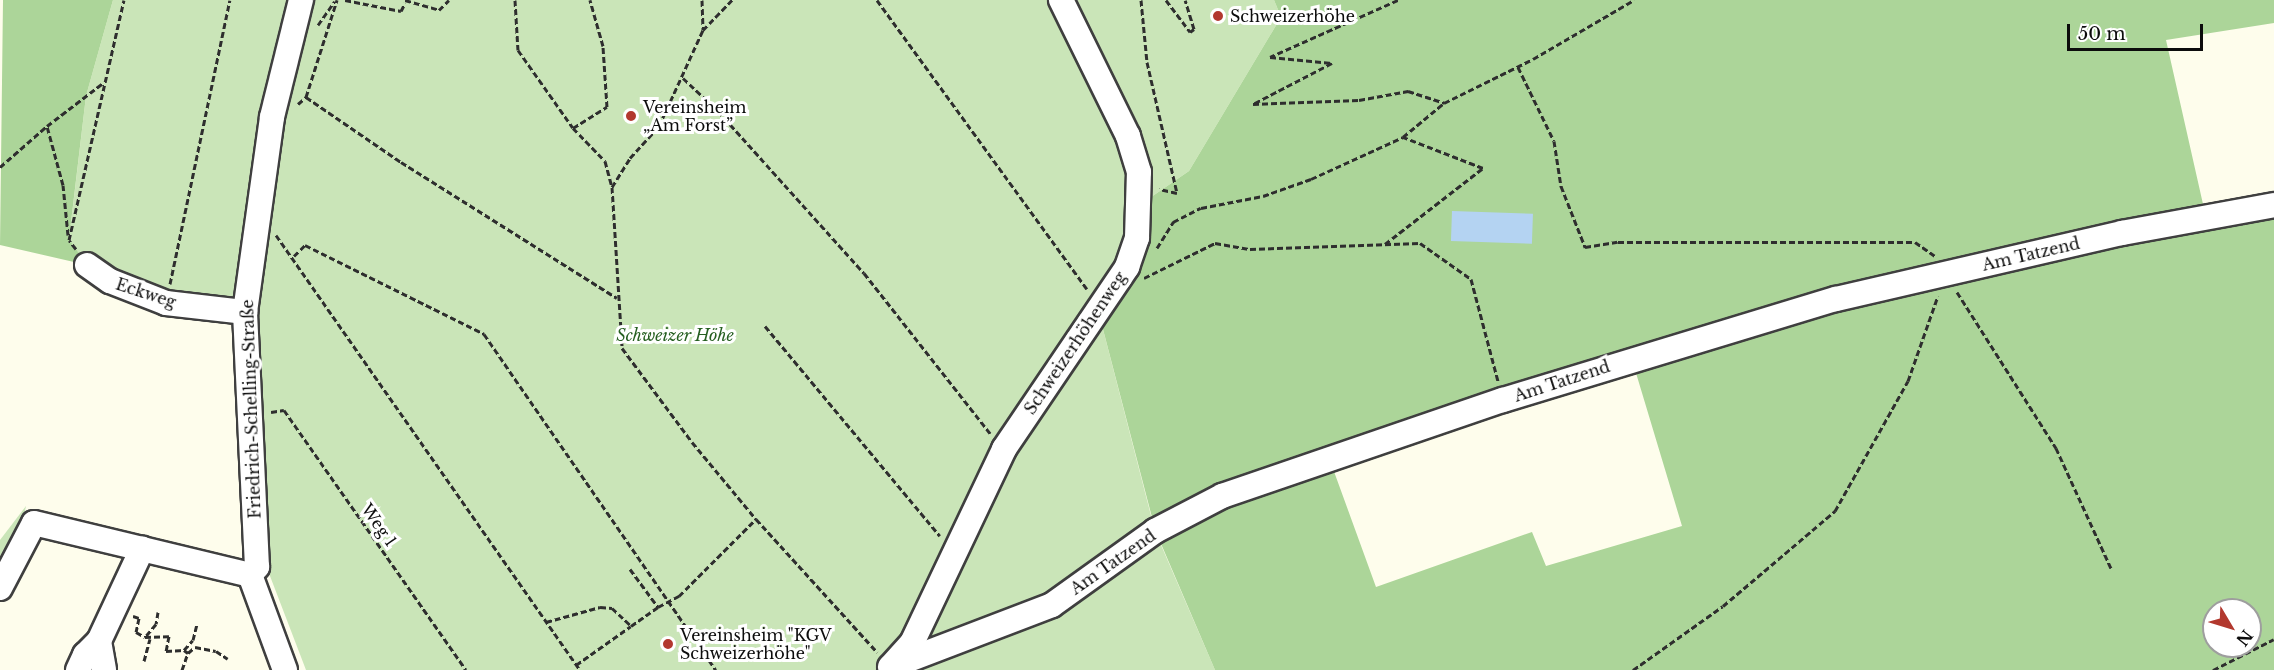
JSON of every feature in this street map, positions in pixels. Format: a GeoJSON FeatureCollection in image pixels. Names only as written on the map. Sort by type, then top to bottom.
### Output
{"type":"FeatureCollection","features":[{"type":"Feature","properties":{"kind":"street","name":"Friedrich-Schelling-Straße"},"geometry":{"type":"LineString","coordinates":[[285,670],[254,571],[245,312],[272,117],[301,0]]}},
{"type":"Feature","properties":{"kind":"street","name":"Schweizerhöhenweg"},"geometry":{"type":"LineString","coordinates":[[889,668],[912,643],[953,550],[1004,449],[1127,267],[1137,238],[1139,172],[1128,136],[1061,0]]}},
{"type":"Feature","properties":{"kind":"street","name":"Am Tatzend"},"geometry":{"type":"LineString","coordinates":[[889,668],[1052,605],[1155,531],[1222,496],[1503,400],[1836,299],[2122,233],[2274,205]]}},
{"type":"Feature","properties":{"kind":"street","name":"Eckweg"},"geometry":{"type":"LineString","coordinates":[[87,265],[110,281],[166,303],[245,312]]}},
{"type":"Feature","properties":{"kind":"street"},"geometry":{"type":"LineString","coordinates":[[0,588],[34,523],[142,549],[254,571]]}},
{"type":"Feature","properties":{"kind":"street"},"geometry":{"type":"LineString","coordinates":[[78,670],[85,655],[99,642],[142,549]]}},
{"type":"Feature","properties":{"kind":"street"},"geometry":{"type":"LineString","coordinates":[[99,642],[104,670]]}},
{"type":"Feature","properties":{"kind":"path"},"geometry":{"type":"LineString","coordinates":[[69,240],[124,0]]}},
{"type":"Feature","properties":{"kind":"path"},"geometry":{"type":"LineString","coordinates":[[166,303],[230,0]]}},
{"type":"Feature","properties":{"kind":"path"},"geometry":{"type":"LineString","coordinates":[[337,0],[306,97],[401,162],[617,298]]}},
{"type":"Feature","properties":{"kind":"path"},"geometry":{"type":"LineString","coordinates":[[345,0],[400,11],[405,1],[439,10],[449,0]]}},
{"type":"Feature","properties":{"kind":"path"},"geometry":{"type":"LineString","coordinates":[[515,0],[518,50],[573,128],[605,161],[612,187],[617,298],[622,348],[685,433],[756,519],[889,668]]}},
{"type":"Feature","properties":{"kind":"path"},"geometry":{"type":"LineString","coordinates":[[573,128],[607,107],[603,46],[590,0]]}},
{"type":"Feature","properties":{"kind":"path"},"geometry":{"type":"LineString","coordinates":[[702,0],[703,30]]}},
{"type":"Feature","properties":{"kind":"path"},"geometry":{"type":"LineString","coordinates":[[612,187],[630,158],[659,126],[683,78],[703,30],[732,0]]}},
{"type":"Feature","properties":{"kind":"path"},"geometry":{"type":"LineString","coordinates":[[877,0],[1082,277],[1098,310]]}},
{"type":"Feature","properties":{"kind":"path"},"geometry":{"type":"LineString","coordinates":[[1139,172],[1154,186],[1177,193],[1147,62],[1141,0]]}},
{"type":"Feature","properties":{"kind":"path"},"geometry":{"type":"LineString","coordinates":[[1166,0],[1190,32],[1194,29],[1185,0]]}},
{"type":"Feature","properties":{"kind":"path"},"geometry":{"type":"LineString","coordinates":[[1398,0],[1270,57],[1332,63],[1253,104],[1359,100],[1408,92],[1444,103]]}},
{"type":"Feature","properties":{"kind":"path"},"geometry":{"type":"LineString","coordinates":[[1624,5],[1629,0]]}},
{"type":"Feature","properties":{"kind":"path"},"geometry":{"type":"LineString","coordinates":[[1503,400],[1471,279],[1420,243],[1250,249],[1215,243],[1130,286],[1127,267],[1159,247],[1173,222],[1201,208],[1263,196],[1402,137],[1444,103],[1518,67],[1634,0]]}},
{"type":"Feature","properties":{"kind":"path"},"geometry":{"type":"LineString","coordinates":[[1518,67],[1554,141],[1561,186],[1585,246],[1618,242],[1914,243],[1935,255],[2056,448],[2111,568]]}},
{"type":"Feature","properties":{"kind":"path"},"geometry":{"type":"LineString","coordinates":[[683,78],[718,111],[864,273],[945,380],[1004,449]]}},
{"type":"Feature","properties":{"kind":"path"},"geometry":{"type":"LineString","coordinates":[[0,167],[47,126],[104,82]]}},
{"type":"Feature","properties":{"kind":"path"},"geometry":{"type":"LineString","coordinates":[[47,126],[63,185],[69,240],[87,265]]}},
{"type":"Feature","properties":{"kind":"path"},"geometry":{"type":"LineString","coordinates":[[1384,245],[1483,168],[1402,137]]}},
{"type":"Feature","properties":{"kind":"path"},"geometry":{"type":"LineString","coordinates":[[266,233],[280,235],[580,670]]}},
{"type":"Feature","properties":{"kind":"path"},"geometry":{"type":"LineString","coordinates":[[294,256],[305,245],[484,334],[672,601],[716,670]]}},
{"type":"Feature","properties":{"kind":"path"},"geometry":{"type":"LineString","coordinates":[[1633,670],[1723,606],[1835,510],[1908,381],[1945,274]]}},
{"type":"Feature","properties":{"kind":"path"},"geometry":{"type":"LineString","coordinates":[[765,326],[953,550]]}},
{"type":"Feature","properties":{"kind":"path","name":"Weg 1"},"geometry":{"type":"LineString","coordinates":[[265,413],[284,410],[466,670]]}},
{"type":"Feature","properties":{"kind":"path"},"geometry":{"type":"LineString","coordinates":[[576,665],[658,607],[672,601],[756,519]]}},
{"type":"Feature","properties":{"kind":"path"},"geometry":{"type":"LineString","coordinates":[[630,569],[658,607]]}},
{"type":"Feature","properties":{"kind":"path"},"geometry":{"type":"LineString","coordinates":[[545,622],[600,607],[612,608],[632,626]]}},
{"type":"Feature","properties":{"kind":"path"},"geometry":{"type":"LineString","coordinates":[[145,637],[156,624],[158,612]]}},
{"type":"Feature","properties":{"kind":"path"},"geometry":{"type":"LineString","coordinates":[[128,615],[139,618],[136,632],[150,639]]}},
{"type":"Feature","properties":{"kind":"path"},"geometry":{"type":"LineString","coordinates":[[184,650],[193,640],[196,624]]}},
{"type":"Feature","properties":{"kind":"path"},"geometry":{"type":"LineString","coordinates":[[144,661],[150,639],[157,635],[169,636],[166,651],[184,650],[189,653]]}},
{"type":"Feature","properties":{"kind":"path"},"geometry":{"type":"LineString","coordinates":[[2213,670],[2274,639]]}},
{"type":"Feature","properties":{"kind":"path"},"geometry":{"type":"LineString","coordinates":[[182,670],[189,653],[195,647],[216,651],[228,660]]}},
{"type":"Feature","properties":{"kind":"green space"},"geometry":{"type":"Polygon","coordinates":[[[3,0],[113,0],[86,96],[69,239],[87,265],[0,245],[3,0]]]}},
{"type":"Feature","properties":{"kind":"green space","name":"Schweizer Höhe"},"geometry":{"type":"Polygon","coordinates":[[[113,0],[1274,0],[1281,17],[1189,171],[1141,204],[1098,310],[1155,531],[1215,670],[306,670],[265,563],[245,312],[166,303],[87,265],[69,240],[86,96],[113,0]]]}},
{"type":"Feature","properties":{"kind":"green space"},"geometry":{"type":"Polygon","coordinates":[[[1274,0],[2274,0],[2274,23],[2166,40],[2205,213],[1833,294],[1154,525],[1098,310],[1141,204],[1189,171],[1281,17],[1274,0]]]}},
{"type":"Feature","properties":{"kind":"green space"},"geometry":{"type":"Polygon","coordinates":[[[2274,211],[2274,670],[1215,670],[1159,539],[1224,503],[1332,466],[1376,587],[1532,532],[1546,566],[1682,526],[1633,363],[1832,306],[2274,211]]]}},
{"type":"Feature","properties":{"kind":"green space"},"geometry":{"type":"Polygon","coordinates":[[[26,506],[18,543],[0,579],[0,540],[26,506]]]}},
{"type":"Feature","properties":{"kind":"water"},"geometry":{"type":"Polygon","coordinates":[[[1452,211],[1533,214],[1532,244],[1451,241],[1452,211]]]}},
{"type":"Feature","properties":{"kind":"place","name":"Schweizerhöhe"},"geometry":{"type":"Point","coordinates":[1218,16]}},
{"type":"Feature","properties":{"kind":"place","name":"Vereinsheim „Am Forst”"},"geometry":{"type":"Point","coordinates":[631,116]}},
{"type":"Feature","properties":{"kind":"place","name":"Vereinsheim \"KGV Schweizerhöhe\""},"geometry":{"type":"Point","coordinates":[668,644]}}]}
